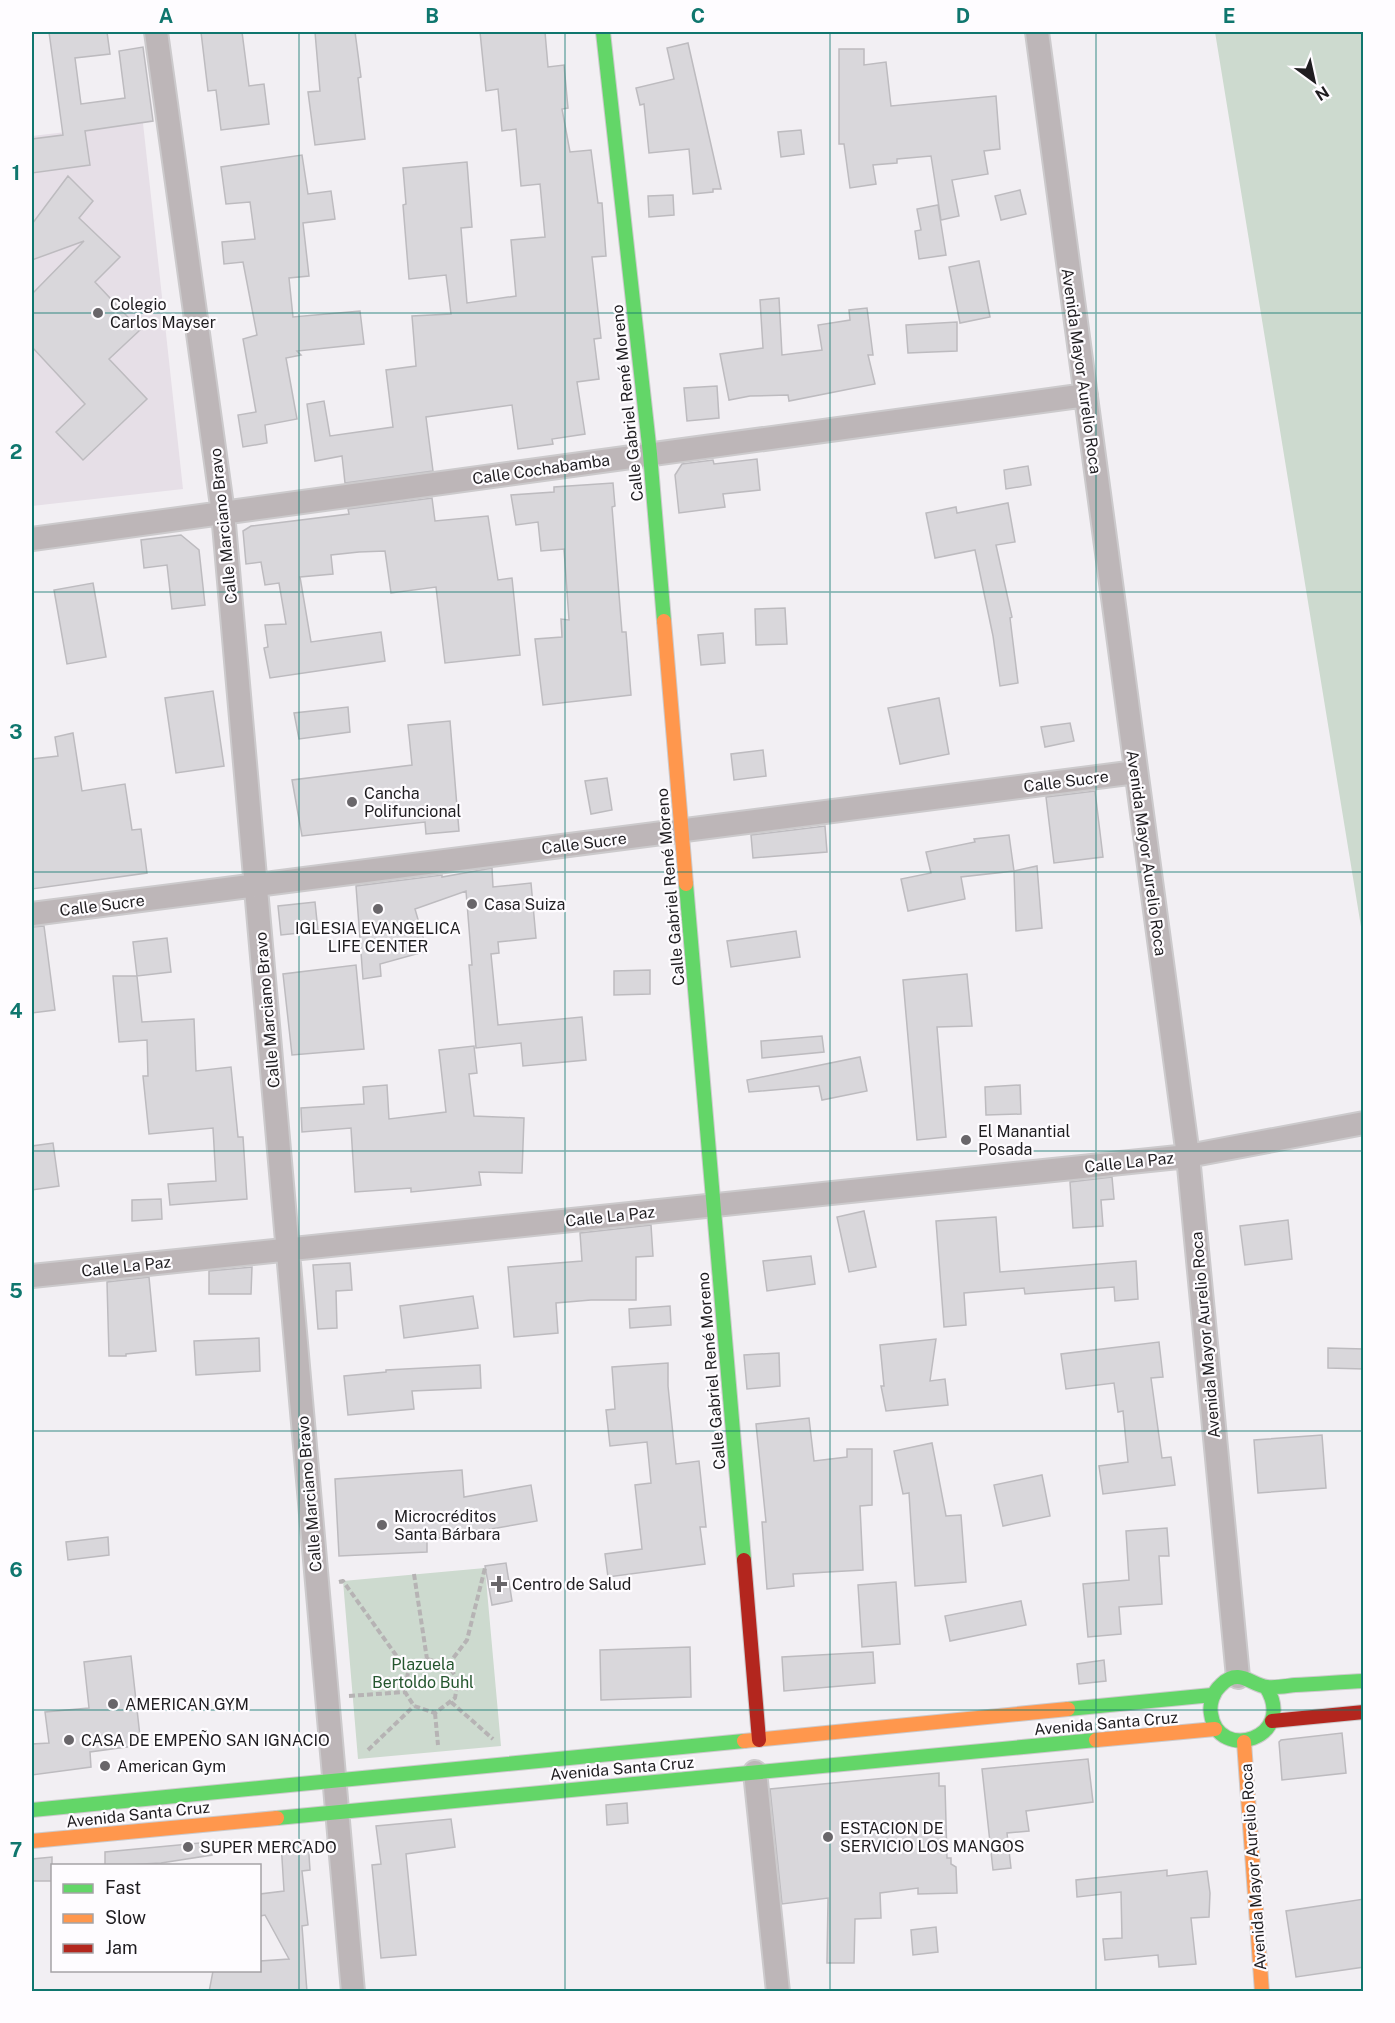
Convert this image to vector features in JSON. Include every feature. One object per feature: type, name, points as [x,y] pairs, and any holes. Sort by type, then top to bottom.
[{"type":"main road","name":"Calle Gabriel René Moreno","points":[[603,32],[650,454],[759,1740]]},
{"type":"main road","points":[[1238,1677],[1255,1679],[1266,1687],[1274,1703],[1272,1721],[1262,1735],[1244,1742],[1227,1738],[1215,1729],[1209,1710],[1212,1695],[1223,1682],[1238,1677]]},
{"type":"main road","points":[[1266,1687],[1364,1681]]},
{"type":"main road","name":"Avenida Santa Cruz","points":[[32,1810],[1212,1695]]},
{"type":"main road","points":[[1272,1721],[1364,1712]]},
{"type":"main road","name":"Avenida Santa Cruz","points":[[32,1841],[1215,1729]]},
{"type":"main road","name":"Avenida Mayor Aurelio Roca","points":[[1244,1742],[1262,1992]]},
{"type":"street","name":"Calle Marciano Bravo","points":[[156,32],[223,513],[353,1992]]},
{"type":"street","name":"Avenida Mayor Aurelio Roca","points":[[1037,32],[1188,1156],[1238,1677]]},
{"type":"street","name":"Calle Cochabamba","points":[[32,539],[1086,394]]},
{"type":"street","name":"Calle Sucre","points":[[32,914],[1136,772]]},
{"type":"street","name":"Calle La Paz","points":[[32,1276],[1188,1156],[1364,1123]]},
{"type":"street","points":[[755,1772],[778,1992]]},
{"type":"path","points":[[448,1665],[467,1640],[485,1568]]},
{"type":"path","points":[[414,1574],[427,1659]]},
{"type":"path","points":[[317,1584],[343,1581],[408,1672],[405,1692],[414,1706],[435,1713],[455,1698],[458,1680],[448,1665],[427,1659]]},
{"type":"path","points":[[408,1672],[427,1659]]},
{"type":"path","points":[[327,1699],[405,1692]]},
{"type":"path","points":[[451,1702],[521,1763]]},
{"type":"path","points":[[366,1752],[414,1706]]},
{"type":"shaded area","name":"Colegio Carlos Mayser","points":[[143,123],[183,489],[32,506],[32,136]]},
{"type":"green space","points":[[1215,32],[1363,32],[1363,939]]},
{"type":"green space","name":"Plazuela Bertoldo Buhl","points":[[485,1568],[501,1746],[358,1759],[343,1581]]},
{"type":"building","points":[[49,32],[107,32],[110,54],[75,58],[81,104],[125,98],[119,51],[143,47],[153,121],[85,131],[90,165],[32,173],[32,139],[63,135]]},
{"type":"building","points":[[201,32],[242,32],[249,86],[264,84],[269,124],[221,130],[216,90],[208,91]]},
{"type":"building","points":[[315,32],[355,32],[365,139],[315,145],[308,92],[320,91]]},
{"type":"building","points":[[480,32],[545,32],[548,67],[564,65],[568,108],[562,109],[570,152],[591,150],[598,203],[602,203],[606,256],[592,257],[601,338],[594,339],[599,379],[577,382],[585,434],[552,439],[553,444],[518,449],[512,405],[426,417],[433,471],[345,483],[342,456],[315,461],[307,404],[324,401],[330,436],[393,427],[386,370],[416,366],[412,316],[451,314],[446,275],[409,279],[403,205],[406,204],[403,168],[467,162],[472,227],[461,228],[467,303],[516,296],[511,240],[545,237],[540,184],[521,186],[516,129],[502,131],[498,89],[486,91]]},
{"type":"building","points":[[688,43],[721,189],[693,194],[689,149],[649,153],[644,104],[640,105],[636,88],[674,79],[667,48]]},
{"type":"building","points":[[839,49],[864,49],[864,65],[886,62],[891,106],[996,96],[1000,149],[984,151],[988,174],[952,180],[959,216],[941,220],[931,156],[897,159],[897,163],[873,165],[876,184],[850,188],[844,144],[839,144]]},
{"type":"building","points":[[801,130],[804,154],[781,157],[778,132]]},
{"type":"building","points":[[302,155],[308,194],[331,191],[335,219],[303,223],[309,276],[289,278],[293,317],[360,311],[364,344],[297,351],[301,355],[286,358],[297,419],[265,425],[267,443],[243,447],[238,415],[256,412],[243,339],[257,335],[243,262],[224,264],[222,242],[255,239],[250,202],[226,204],[221,167]]},
{"type":"building","points":[[68,176],[93,201],[79,218],[120,257],[95,282],[140,330],[109,359],[147,399],[83,460],[56,432],[85,404],[32,347],[32,294],[84,241],[32,260],[32,224]]},
{"type":"building","points":[[1020,190],[1026,214],[1001,220],[995,196]]},
{"type":"building","points":[[673,195],[674,215],[649,217],[648,196]]},
{"type":"building","points":[[938,205],[946,255],[919,259],[915,231],[921,230],[917,209]]},
{"type":"building","points":[[979,261],[990,317],[960,323],[949,267]]},
{"type":"building","points":[[779,298],[782,355],[822,350],[818,325],[850,320],[849,310],[867,308],[873,355],[868,355],[875,384],[789,401],[788,395],[750,396],[729,400],[720,354],[763,348],[760,300]]},
{"type":"building","points":[[957,322],[957,351],[908,353],[906,325]]},
{"type":"building","points":[[717,386],[719,418],[687,421],[684,388]]},
{"type":"building","points":[[757,459],[760,490],[723,494],[725,507],[679,513],[675,475],[682,464],[713,460],[714,464]]},
{"type":"building","points":[[1028,466],[1031,485],[1006,489],[1004,470]]},
{"type":"building","points":[[613,483],[615,506],[612,507],[622,632],[626,632],[631,695],[543,705],[535,639],[562,637],[561,619],[569,620],[564,549],[541,551],[538,522],[516,525],[511,495],[554,492],[554,487]]},
{"type":"building","points":[[432,498],[435,521],[488,516],[498,580],[512,578],[520,655],[445,663],[436,587],[391,593],[385,551],[359,552],[331,555],[333,574],[300,577],[311,642],[381,632],[385,661],[270,678],[264,648],[268,647],[265,625],[286,624],[279,583],[265,585],[261,562],[246,564],[243,531],[251,526],[349,514],[348,509]]},
{"type":"building","points":[[1008,503],[1015,542],[996,545],[1012,617],[1010,618],[1018,683],[1000,686],[993,636],[975,550],[935,558],[926,513],[956,507],[957,513]]},
{"type":"building","points":[[181,535],[199,550],[205,605],[172,609],[167,565],[144,568],[141,540]]},
{"type":"building","points":[[93,583],[106,657],[67,664],[54,590]]},
{"type":"building","points":[[785,608],[787,644],[756,645],[755,609]]},
{"type":"building","points":[[723,633],[725,663],[701,665],[698,635]]},
{"type":"building","points":[[213,691],[224,766],[176,773],[165,698]]},
{"type":"building","points":[[939,698],[949,754],[900,764],[888,708]]},
{"type":"building","points":[[348,707],[350,732],[299,739],[294,713]]},
{"type":"building","points":[[450,721],[459,831],[426,834],[425,822],[302,836],[292,780],[412,765],[408,725]]},
{"type":"building","points":[[1070,723],[1074,741],[1045,747],[1041,727]]},
{"type":"building","points":[[73,733],[82,791],[125,784],[132,830],[141,829],[147,873],[32,889],[32,759],[58,756],[55,737]]},
{"type":"building","points":[[763,750],[766,776],[734,780],[731,754]]},
{"type":"building","points":[[607,778],[612,810],[591,814],[585,781]]},
{"type":"building","points":[[1095,791],[1103,857],[1054,863],[1046,797]]},
{"type":"building","points":[[825,826],[827,852],[753,858],[751,835]]},
{"type":"building","points":[[1009,835],[1014,871],[961,877],[965,899],[908,911],[901,879],[931,873],[926,852],[975,842],[974,839]]},
{"type":"building","points":[[1037,866],[1042,928],[1016,931],[1014,871]]},
{"type":"building","points":[[492,868],[493,887],[531,883],[536,938],[498,942],[499,953],[491,954],[498,1025],[582,1017],[586,1060],[523,1066],[521,1043],[476,1048],[466,891],[415,909],[427,951],[380,964],[381,976],[363,979],[356,886],[442,875],[442,877]]},
{"type":"building","points":[[315,902],[318,931],[281,935],[278,906]]},
{"type":"building","points":[[44,926],[55,1010],[32,1013],[32,927]]},
{"type":"building","points":[[796,931],[800,957],[731,967],[727,941]]},
{"type":"building","points":[[167,938],[171,972],[137,976],[133,942]]},
{"type":"building","points":[[356,965],[364,1049],[292,1055],[283,974]]},
{"type":"building","points":[[650,970],[650,994],[614,995],[614,971]]},
{"type":"building","points":[[967,974],[972,1026],[937,1027],[946,1137],[917,1140],[903,980]]},
{"type":"building","points":[[113,976],[137,976],[142,1022],[194,1019],[196,1071],[231,1067],[238,1137],[243,1137],[247,1199],[170,1205],[168,1184],[216,1181],[213,1128],[149,1134],[143,1076],[148,1076],[147,1040],[119,1042]]},
{"type":"building","points":[[822,1036],[824,1052],[762,1058],[761,1041]]},
{"type":"building","points":[[474,1046],[477,1073],[469,1074],[474,1116],[524,1118],[522,1173],[479,1172],[481,1185],[411,1192],[411,1188],[355,1192],[351,1128],[302,1132],[301,1108],[364,1104],[363,1087],[387,1085],[389,1119],[446,1112],[439,1050]]},
{"type":"building","points":[[860,1057],[867,1091],[822,1100],[819,1086],[749,1092],[747,1080]]},
{"type":"building","points":[[1020,1085],[1021,1114],[986,1115],[985,1087]]},
{"type":"building","points":[[53,1143],[59,1186],[32,1190],[32,1146]]},
{"type":"building","points":[[1112,1177],[1114,1199],[1101,1200],[1103,1226],[1073,1228],[1070,1182]]},
{"type":"building","points":[[161,1199],[162,1219],[132,1221],[132,1200]]},
{"type":"building","points":[[864,1211],[876,1267],[849,1272],[837,1217]]},
{"type":"building","points":[[996,1217],[1000,1272],[1136,1261],[1138,1299],[1115,1301],[1114,1287],[1025,1294],[1024,1288],[964,1293],[966,1325],[944,1327],[936,1221]]},
{"type":"building","points":[[1288,1220],[1292,1259],[1245,1265],[1240,1226]]},
{"type":"building","points":[[651,1225],[653,1256],[636,1257],[636,1300],[556,1303],[558,1333],[514,1337],[508,1267],[582,1261],[580,1233]]},
{"type":"building","points":[[811,1256],[815,1284],[767,1291],[763,1261]]},
{"type":"building","points":[[350,1263],[352,1290],[336,1291],[337,1328],[318,1329],[313,1265]]},
{"type":"building","points":[[252,1267],[251,1294],[209,1294],[209,1271]]},
{"type":"building","points":[[149,1277],[156,1351],[109,1356],[107,1282]]},
{"type":"building","points":[[473,1296],[478,1328],[404,1338],[400,1306]]},
{"type":"building","points":[[670,1306],[671,1325],[630,1328],[629,1309]]},
{"type":"building","points":[[259,1338],[260,1371],[196,1375],[194,1341]]},
{"type":"building","points":[[936,1339],[930,1381],[945,1379],[948,1405],[886,1411],[881,1386],[884,1386],[880,1345]]},
{"type":"building","points":[[1159,1342],[1163,1377],[1151,1378],[1162,1458],[1171,1457],[1175,1485],[1103,1494],[1099,1466],[1128,1462],[1123,1411],[1118,1412],[1114,1383],[1066,1389],[1061,1354]]},
{"type":"building","points":[[1328,1348],[1364,1349],[1364,1369],[1328,1368]]},
{"type":"building","points":[[779,1353],[780,1386],[747,1389],[744,1355]]},
{"type":"building","points":[[668,1363],[668,1386],[676,1464],[699,1461],[706,1527],[700,1527],[705,1564],[608,1577],[605,1554],[642,1549],[635,1485],[651,1483],[647,1442],[610,1446],[606,1410],[615,1409],[612,1367]]},
{"type":"building","points":[[480,1365],[481,1388],[412,1391],[414,1409],[348,1415],[344,1376],[386,1372],[386,1370]]},
{"type":"building","points":[[809,1418],[814,1461],[847,1457],[847,1449],[872,1449],[872,1505],[860,1506],[863,1570],[793,1574],[794,1586],[767,1589],[762,1522],[766,1522],[756,1424]]},
{"type":"building","points":[[1322,1435],[1326,1488],[1258,1493],[1254,1440]]},
{"type":"building","points":[[932,1443],[946,1516],[961,1515],[966,1582],[915,1586],[909,1493],[903,1494],[894,1451]]},
{"type":"building","points":[[462,1470],[464,1497],[531,1485],[537,1521],[427,1540],[427,1552],[339,1556],[335,1479]]},
{"type":"building","points":[[1042,1475],[1050,1516],[1003,1526],[994,1485]]},
{"type":"building","points":[[1167,1528],[1169,1556],[1159,1556],[1162,1604],[1119,1607],[1121,1634],[1088,1637],[1083,1584],[1129,1580],[1126,1531]]},
{"type":"building","points":[[108,1537],[109,1555],[68,1560],[66,1542]]},
{"type":"building","name":"Centro de Salud","points":[[506,1563],[512,1601],[492,1605],[485,1566]]},
{"type":"building","points":[[896,1582],[900,1644],[862,1647],[858,1585]]},
{"type":"building","points":[[1021,1601],[1026,1625],[950,1641],[945,1616]]},
{"type":"building","points":[[690,1647],[691,1697],[601,1700],[600,1650]]},
{"type":"building","points":[[873,1652],[875,1683],[784,1691],[782,1657]]},
{"type":"building","points":[[131,1656],[141,1745],[90,1752],[91,1767],[32,1775],[32,1744],[49,1743],[45,1712],[89,1708],[84,1662]]},
{"type":"building","points":[[1104,1660],[1106,1681],[1079,1684],[1077,1664]]},
{"type":"building","points":[[1342,1733],[1346,1773],[1282,1780],[1279,1742],[1281,1740]]},
{"type":"building","points":[[1088,1759],[1093,1802],[1026,1811],[1029,1831],[1007,1833],[1011,1868],[993,1870],[982,1769]]},
{"type":"building","points":[[939,1773],[939,1786],[945,1786],[947,1858],[951,1858],[951,1864],[956,1867],[957,1893],[918,1894],[918,1888],[880,1893],[881,1918],[855,1919],[854,1963],[827,1963],[828,1898],[782,1904],[770,1789]]},
{"type":"building","points":[[627,1803],[628,1823],[607,1825],[606,1805]]},
{"type":"building","points":[[451,1819],[455,1847],[406,1854],[416,1955],[381,1958],[372,1865],[381,1864],[376,1826]]},
{"type":"building","points":[[308,1840],[310,1870],[302,1871],[308,1925],[302,1926],[307,1992],[209,1992],[213,1972],[261,1972],[261,1961],[289,1959],[265,1915],[261,1916],[261,1894],[284,1891],[281,1842]]},
{"type":"building","points":[[210,1842],[212,1855],[161,1863],[105,1864],[105,1852]]},
{"type":"building","points":[[52,1857],[51,1881],[32,1881],[32,1859]]},
{"type":"building","points":[[1167,1870],[1167,1876],[1207,1871],[1210,1893],[1209,1917],[1191,1918],[1196,1964],[1159,1967],[1158,1955],[1105,1960],[1103,1939],[1122,1938],[1121,1892],[1077,1897],[1076,1880]]},
{"type":"building","points":[[1364,1899],[1364,1967],[1296,1977],[1286,1911]]},
{"type":"building","points":[[936,1927],[938,1952],[913,1955],[911,1930]]},
{"type":"traffic: fast","points":[[603,32],[650,454],[664,621]]},
{"type":"traffic: fast","points":[[686,884],[744,1560]]},
{"type":"traffic: fast","points":[[1266,1687],[1273,1705],[1272,1720],[1265,1731],[1253,1738],[1240,1740],[1227,1738],[1217,1729],[1211,1714],[1212,1698],[1221,1685],[1234,1677],[1245,1678],[1261,1686],[1270,1687],[1364,1681]]},
{"type":"traffic: fast","points":[[1068,1709],[1212,1695]]},
{"type":"traffic: fast","points":[[277,1818],[1096,1740]]},
{"type":"traffic: fast","points":[[32,1810],[744,1741]]},
{"type":"traffic: slow","points":[[664,621],[686,884]]},
{"type":"traffic: slow","points":[[744,1741],[1068,1709]]},
{"type":"traffic: slow","points":[[1096,1740],[1215,1729]]},
{"type":"traffic: slow","points":[[1244,1742],[1262,1992]]},
{"type":"traffic: slow","points":[[32,1841],[277,1818]]},
{"type":"traffic: jam","points":[[744,1560],[759,1740]]},
{"type":"traffic: jam","points":[[1272,1721],[1364,1712]]},
{"type":"place","name":"Colegio Carlos Mayser","points":[[98,313]]},
{"type":"place","name":"Cancha Polifuncional","points":[[352,802]]},
{"type":"place","name":"Casa Suiza","points":[[472,904]]},
{"type":"place","name":"IGLESIA EVANGELICA LIFE CENTER","points":[[378,909]]},
{"type":"place","name":"El Manantial Posada","points":[[966,1140]]},
{"type":"place","name":"Microcréditos Santa Bárbara","points":[[382,1525]]},
{"type":"place","name":"Centro de Salud","points":[[499,1584]]},
{"type":"place","name":"AMERICAN GYM","points":[[113,1704]]},
{"type":"place","name":"CASA DE EMPEÑO SAN IGNACIO","points":[[69,1740]]},
{"type":"place","name":"American Gym","points":[[105,1766]]},
{"type":"place","name":"ESTACION DE SERVICIO LOS MANGOS","points":[[828,1837]]},
{"type":"place","name":"SUPER MERCADO","points":[[188,1847]]}]
